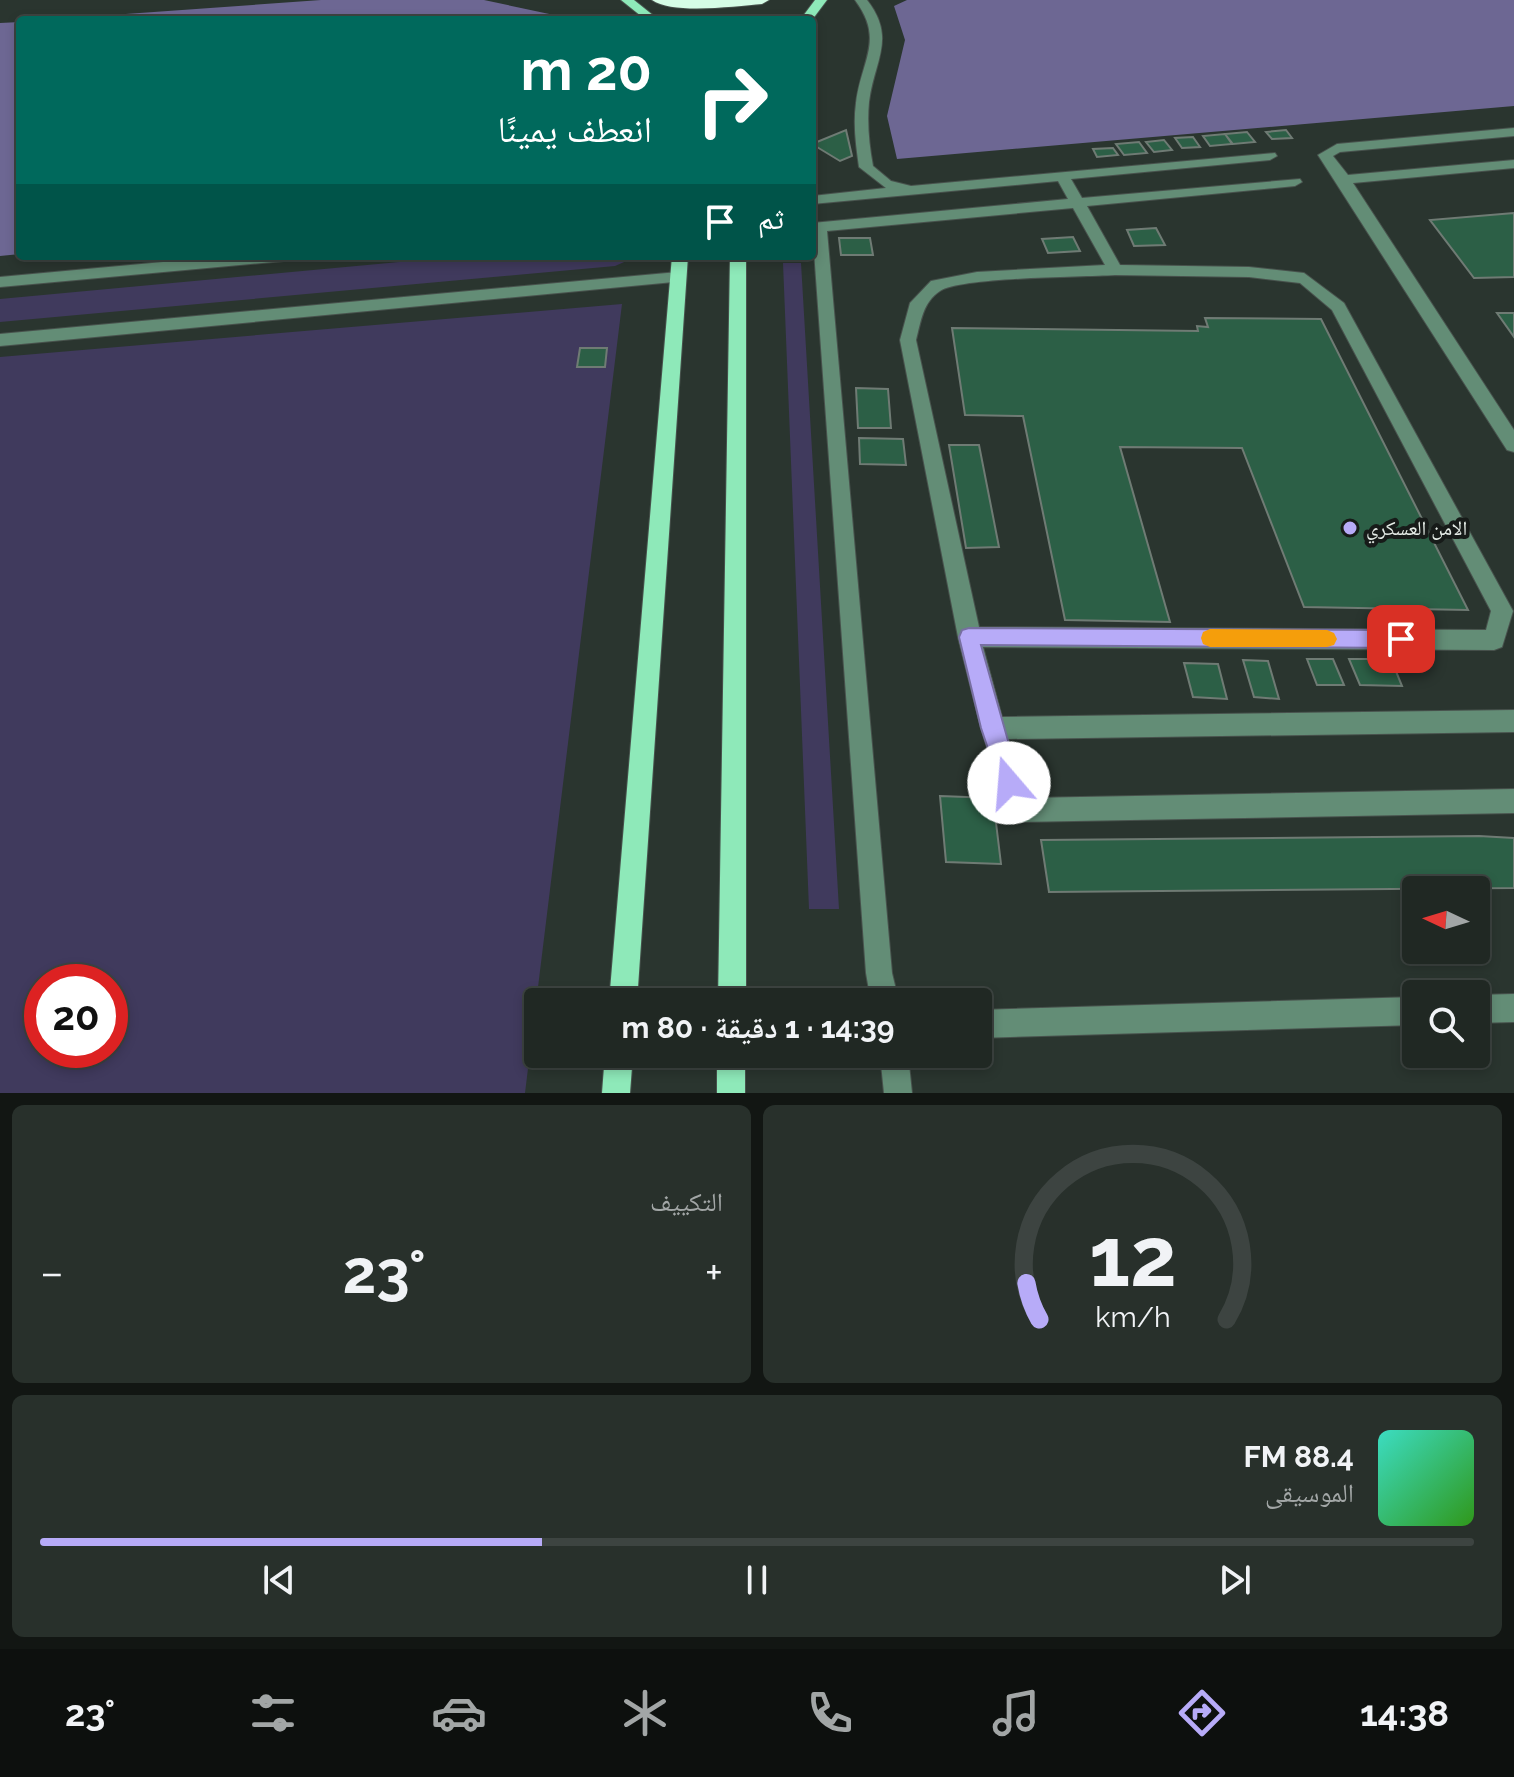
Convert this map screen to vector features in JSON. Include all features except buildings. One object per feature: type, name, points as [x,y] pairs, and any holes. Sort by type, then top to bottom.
[{"type":"highway","points":[[659,0],[699,4],[762,0]]},
{"type":"main road","points":[[627,0],[648,16]]},
{"type":"main road","points":[[732,988],[738,260]]},
{"type":"main road","points":[[624,988],[679,266]]},
{"type":"main road","points":[[616,1093],[618,1068]]},
{"type":"main road","points":[[731,1068],[731,1093]]},
{"type":"street","points":[[861,0],[873,13],[878,29],[874,66],[864,90],[860,130],[866,167],[886,184],[910,191]]},
{"type":"street","points":[[1514,132],[1337,148],[1325,155],[1514,445]]},
{"type":"street","points":[[816,200],[1270,156]]},
{"type":"street","points":[[1344,180],[1514,164]]},
{"type":"street","points":[[1063,177],[1081,204],[1115,270]]},
{"type":"street","points":[[882,988],[877,958],[816,228],[1295,182]]},
{"type":"street","points":[[0,282],[240,260]]},
{"type":"street","points":[[0,340],[679,266]]},
{"type":"street","points":[[969,637],[1494,640],[1502,611],[1338,307],[1304,278],[1249,272],[1115,270],[977,277],[937,285],[918,303],[908,340],[969,637],[992,728],[1018,810],[1514,801]]},
{"type":"street","points":[[992,728],[1514,721]]},
{"type":"street","points":[[1490,1009],[1514,1008]]},
{"type":"street","points":[[992,1024],[1402,1011]]},
{"type":"street","points":[[895,1068],[898,1093]]},
{"type":"shaded area","points":[[321,0],[484,0],[555,16],[97,16]]},
{"type":"shaded area","points":[[907,0],[1514,0],[1514,106],[897,159],[887,116],[905,40],[894,6]]},
{"type":"shaded area","points":[[16,22],[16,254],[0,256],[0,23]]},
{"type":"shaded area","points":[[421,260],[629,260],[615,266],[0,322],[0,299]]},
{"type":"shaded area","points":[[783,263],[801,263],[839,909],[809,909]]},
{"type":"shaded area","points":[[622,304],[538,988],[524,988],[524,1068],[528,1068],[525,1093],[0,1093],[0,357]]},
{"type":"slow traffic","points":[[1210,638],[1327,639]]},
{"type":"place","name":"الامن العسكري","points":[[1350,528]]},
{"type":"route","points":[[1009,783],[969,637],[1401,639]]}]
